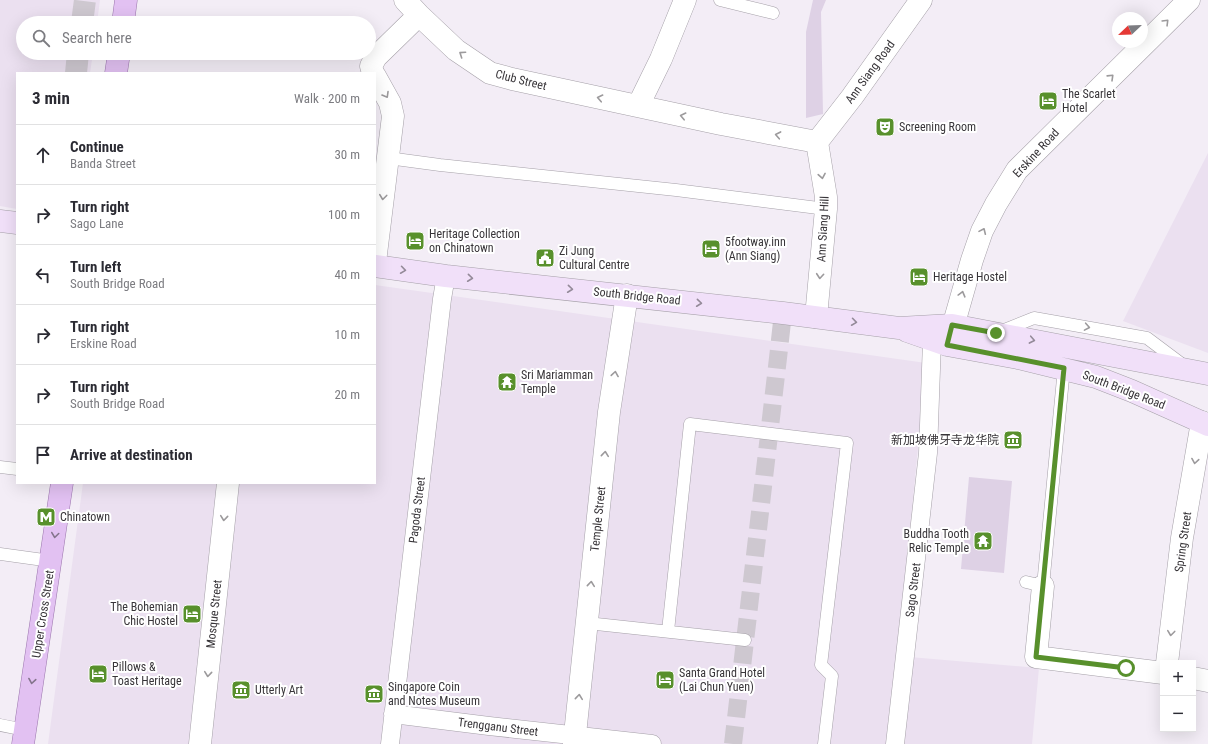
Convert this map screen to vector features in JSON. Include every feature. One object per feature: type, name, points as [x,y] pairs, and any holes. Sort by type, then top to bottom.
[{"type":"main road","points":[[124,16],[126,0]]},
{"type":"main road","points":[[116,72],[118,60]]},
{"type":"main road","points":[[0,221],[16,223]]},
{"type":"main road","name":"South Bridge Road","points":[[376,266],[446,276],[816,316],[899,328],[944,337],[1096,377],[1125,388],[1205,424]]},
{"type":"main road","name":"South Bridge Road","points":[[944,337],[996,333],[1199,372]]},
{"type":"main road","name":"Upper Cross Street","points":[[24,737],[62,484]]},
{"type":"street","points":[[638,106],[661,59],[685,0]]},
{"type":"street","name":"Ann Siang Road","points":[[817,142],[852,97],[921,0]]},
{"type":"street","name":"Erskine Road","points":[[944,337],[957,313],[982,231],[996,204],[1017,170],[1189,0]]},
{"type":"street","points":[[376,57],[412,8]]},
{"type":"street","name":"Club Street","points":[[412,8],[456,50],[490,73],[721,124],[817,142]]},
{"type":"street","points":[[373,72],[375,60]]},
{"type":"street","points":[[376,77],[390,103],[393,116],[376,254]]},
{"type":"street","name":"Ann Siang Hill","points":[[816,316],[826,209],[826,197],[817,142]]},
{"type":"street","name":"Pagoda Street","points":[[390,744],[392,714],[446,276]]},
{"type":"street","name":"Temple Street","points":[[574,740],[609,412],[627,295]]},
{"type":"street","name":"Sago Street","points":[[895,744],[928,453],[944,337]]},
{"type":"street","name":"Spring Street","points":[[1167,660],[1182,538],[1205,424]]},
{"type":"street","name":"Mosque Street","points":[[200,744],[228,484]]},
{"type":"street","points":[[1035,584],[1036,657],[1160,673]]},
{"type":"street","points":[[1196,679],[1208,681]]},
{"type":"street","name":"Trengganu Street","points":[[392,714],[489,726],[574,740],[652,744]]},
{"type":"lane","points":[[720,0],[773,13]]},
{"type":"lane","points":[[388,158],[440,165],[676,190],[826,209]]},
{"type":"lane","points":[[1035,584],[1064,368]]},
{"type":"lane","points":[[668,631],[690,424],[847,443],[821,665],[832,676],[824,744]]},
{"type":"lane","points":[[0,467],[16,469]]},
{"type":"lane","points":[[0,554],[51,562]]},
{"type":"lane","points":[[587,623],[745,640]]},
{"type":"lane","points":[[0,725],[24,737]]},
{"type":"shaded area","points":[[0,0],[100,0],[98,16],[16,16],[16,60],[92,60],[90,72],[16,72],[16,209],[0,206]]},
{"type":"shaded area","points":[[813,0],[826,0],[821,12],[823,114],[806,118],[806,32]]},
{"type":"shaded area","points":[[1208,153],[1208,353],[1123,321]]},
{"type":"shaded area","points":[[376,285],[926,363],[898,656],[1039,668],[1032,744],[48,744],[83,484],[376,484]]},
{"type":"shaded area","points":[[969,477],[1012,481],[1004,573],[961,569]]},
{"type":"tunnel","points":[[83,16],[85,0]]},
{"type":"tunnel","points":[[76,72],[77,60]]},
{"type":"tunnel","points":[[733,744],[783,313]]},
{"type":"place","name":"The Scarlet Hotel","points":[[1048,101]]},
{"type":"place","name":"Screening Room","points":[[885,127]]},
{"type":"place","name":"Heritage Collection on Chinatown","points":[[415,241]]},
{"type":"place","name":"5footway.inn (Ann Siang)","points":[[711,249]]},
{"type":"place","name":"Zi Jung Cultural Centre","points":[[545,258]]},
{"type":"place","name":"Heritage Hostel","points":[[919,277]]},
{"type":"place","name":"Sri Mariamman Temple","points":[[507,382]]},
{"type":"place","name":"新加坡佛牙寺龙华院","points":[[1013,440]]},
{"type":"place","name":"Chinatown","points":[[46,517]]},
{"type":"place","name":"Buddha Tooth Relic Temple","points":[[983,541]]},
{"type":"place","name":"The Bohemian Chic Hostel","points":[[192,614]]},
{"type":"place","name":"Pillows & Toast Heritage","points":[[98,674]]},
{"type":"place","name":"Santa Grand Hotel (Lai Chun Yuen)","points":[[665,680]]},
{"type":"place","name":"Utterly Art","points":[[241,690]]},
{"type":"place","name":"Singapore Coin and Notes Museum","points":[[374,694]]},
{"type":"route","points":[[996,333],[952,325],[947,345],[1064,368],[1036,657],[1126,668]]}]
